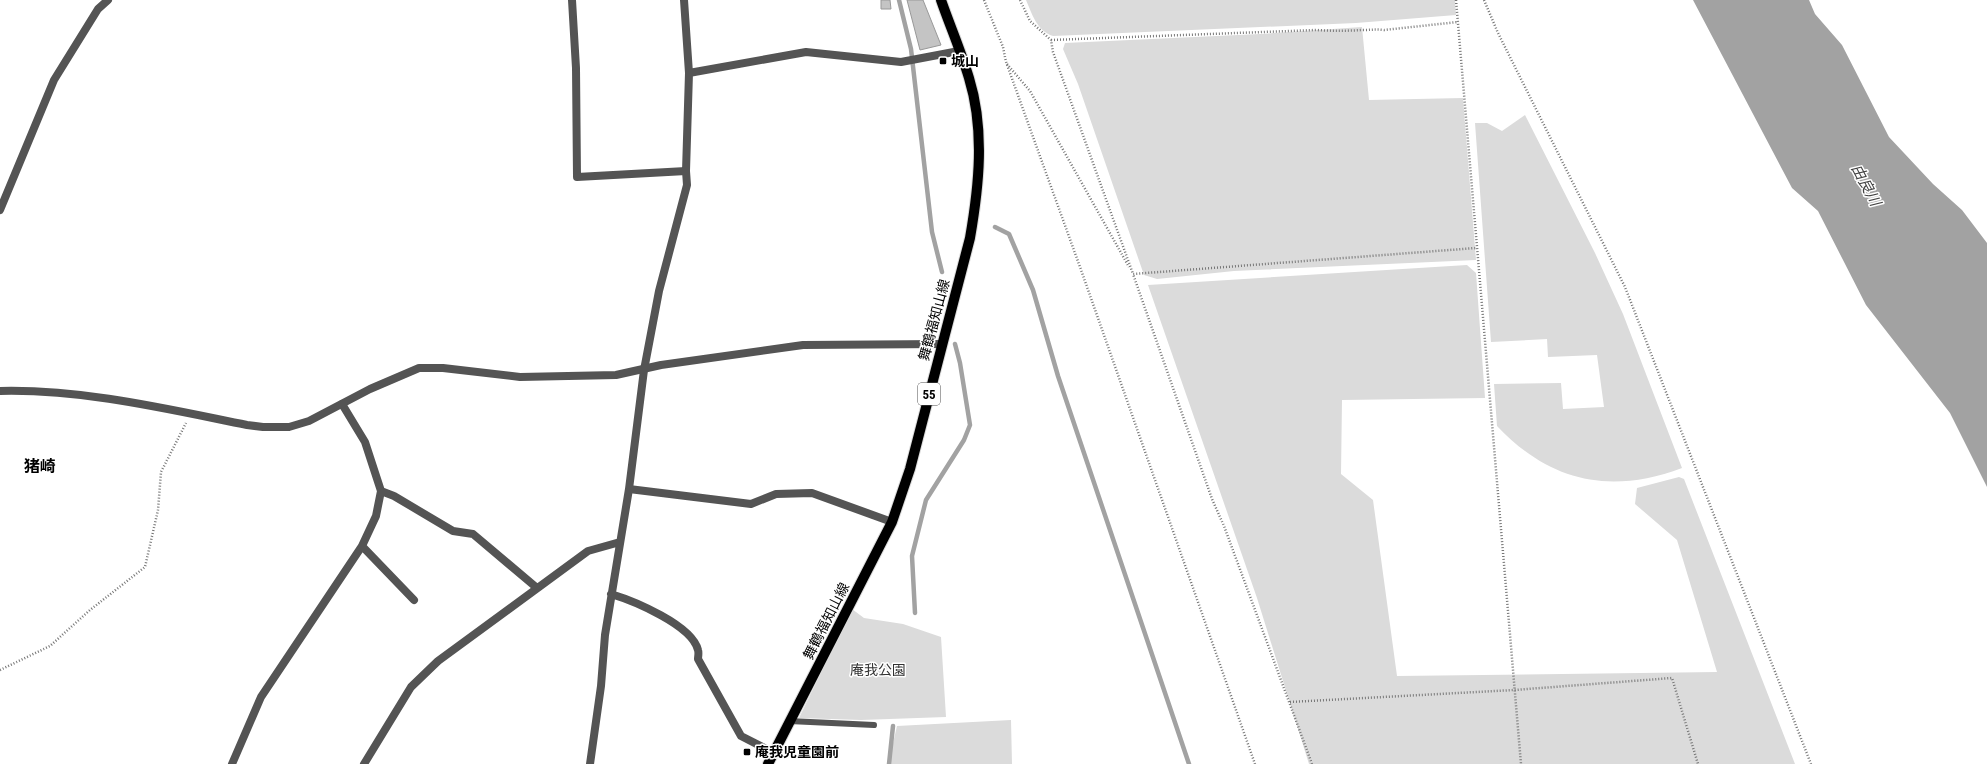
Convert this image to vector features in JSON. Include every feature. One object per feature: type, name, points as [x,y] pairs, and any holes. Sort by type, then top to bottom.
[{"type":"main road","name":"舞鶴福知山線","points":[[768,764],[892,522],[910,469],[970,238],[978,185],[979,156],[977,115],[969,79],[941,0]]},
{"type":"street","points":[[0,210],[54,80],[98,9],[108,0]]},
{"type":"street","points":[[572,0],[576,68],[577,177],[686,171]]},
{"type":"street","points":[[590,764],[601,686],[605,635],[629,489],[644,370],[659,291],[687,185],[686,171],[689,73],[684,0]]},
{"type":"street","points":[[689,73],[806,52],[901,62],[959,50]]},
{"type":"street","points":[[0,392],[18,391],[92,397],[263,428],[289,427],[309,421],[370,389],[419,368],[443,368],[520,377],[616,375],[661,365],[803,345],[942,344]]},
{"type":"street","points":[[232,764],[261,697],[362,546],[376,516],[381,491],[365,442],[342,404]]},
{"type":"street","points":[[629,489],[751,504],[776,494],[812,493],[892,522]]},
{"type":"street","points":[[381,491],[394,496],[453,531],[473,534],[537,588]]},
{"type":"street","points":[[364,764],[411,687],[438,661],[588,551],[620,542]]},
{"type":"street","points":[[362,546],[414,600]]},
{"type":"street","points":[[611,594],[629,600],[663,616],[690,636],[698,650],[698,659],[741,736],[774,752]]},
{"type":"lane","points":[[789,721],[874,725]]},
{"type":"path","points":[[984,0],[1003,47],[1006,62],[1083,274],[1255,764]]},
{"type":"path","points":[[1020,0],[1030,21],[1051,40],[1053,52],[1212,499],[1224,526],[1312,764]]},
{"type":"path","points":[[1456,0],[1521,764]]},
{"type":"path","points":[[1484,0],[1498,33],[1625,286],[1811,764]]},
{"type":"path","points":[[1051,40],[1316,30],[1344,31],[1375,28],[1384,30],[1458,22]]},
{"type":"path","points":[[1006,62],[1030,91],[1133,274]]},
{"type":"path","points":[[1133,274],[1476,248]]},
{"type":"path","points":[[0,670],[50,646],[90,610],[145,567],[158,510],[161,472],[191,414]]},
{"type":"path","points":[[1290,702],[1514,690],[1672,678],[1698,764]]},
{"type":"green space","points":[[1026,0],[1455,0],[1456,15],[1356,23],[1053,36],[1047,34],[1039,26]]},
{"type":"green space","points":[[1362,27],[1369,100],[1463,98],[1476,260],[1234,271],[1157,279],[1144,275],[1078,84],[1063,49],[1065,43],[1260,34]]},
{"type":"green space","points":[[1525,115],[1595,253],[1623,314],[1682,468],[1656,476],[1630,481],[1606,481],[1582,478],[1560,471],[1538,460],[1517,445],[1497,426],[1494,384],[1561,383],[1563,409],[1604,407],[1597,355],[1548,357],[1547,339],[1491,342],[1475,123],[1487,123],[1502,131]]},
{"type":"green space","points":[[1467,265],[1476,273],[1485,398],[1342,400],[1341,474],[1373,500],[1397,676],[1717,672],[1677,540],[1635,504],[1637,488],[1679,477],[1684,479],[1795,764],[1309,764],[1257,598],[1148,285]]},
{"type":"green space","name":"庵我公園","points":[[852,609],[864,618],[903,624],[941,637],[946,717],[861,720],[799,718]]},
{"type":"green space","points":[[1011,720],[1012,764],[890,764],[890,756],[897,726]]},
{"type":"water","name":"由良川","points":[[1693,0],[1809,0],[1815,14],[1842,45],[1889,137],[1933,184],[1962,210],[1987,243],[1987,487],[1950,413],[1866,305],[1818,211],[1792,188]]},
{"type":"building","points":[[881,0],[890,0],[891,9],[881,9]]},
{"type":"building","points":[[907,0],[923,0],[941,45],[920,50]]},
{"type":"waterway","points":[[899,0],[911,49],[932,232],[942,272]]},
{"type":"waterway","points":[[995,227],[1009,234],[1033,290],[1058,376],[1189,764]]},
{"type":"waterway","points":[[915,613],[912,556],[926,500],[964,440],[970,425],[960,363],[955,344]]},
{"type":"waterway","points":[[889,764],[893,726]]},
{"type":"place","name":"城山","points":[[943,61]]},
{"type":"place","name":"庵我児童園前","points":[[747,752]]},
{"type":"district","name":"猪崎","points":[[40,466]]}]
